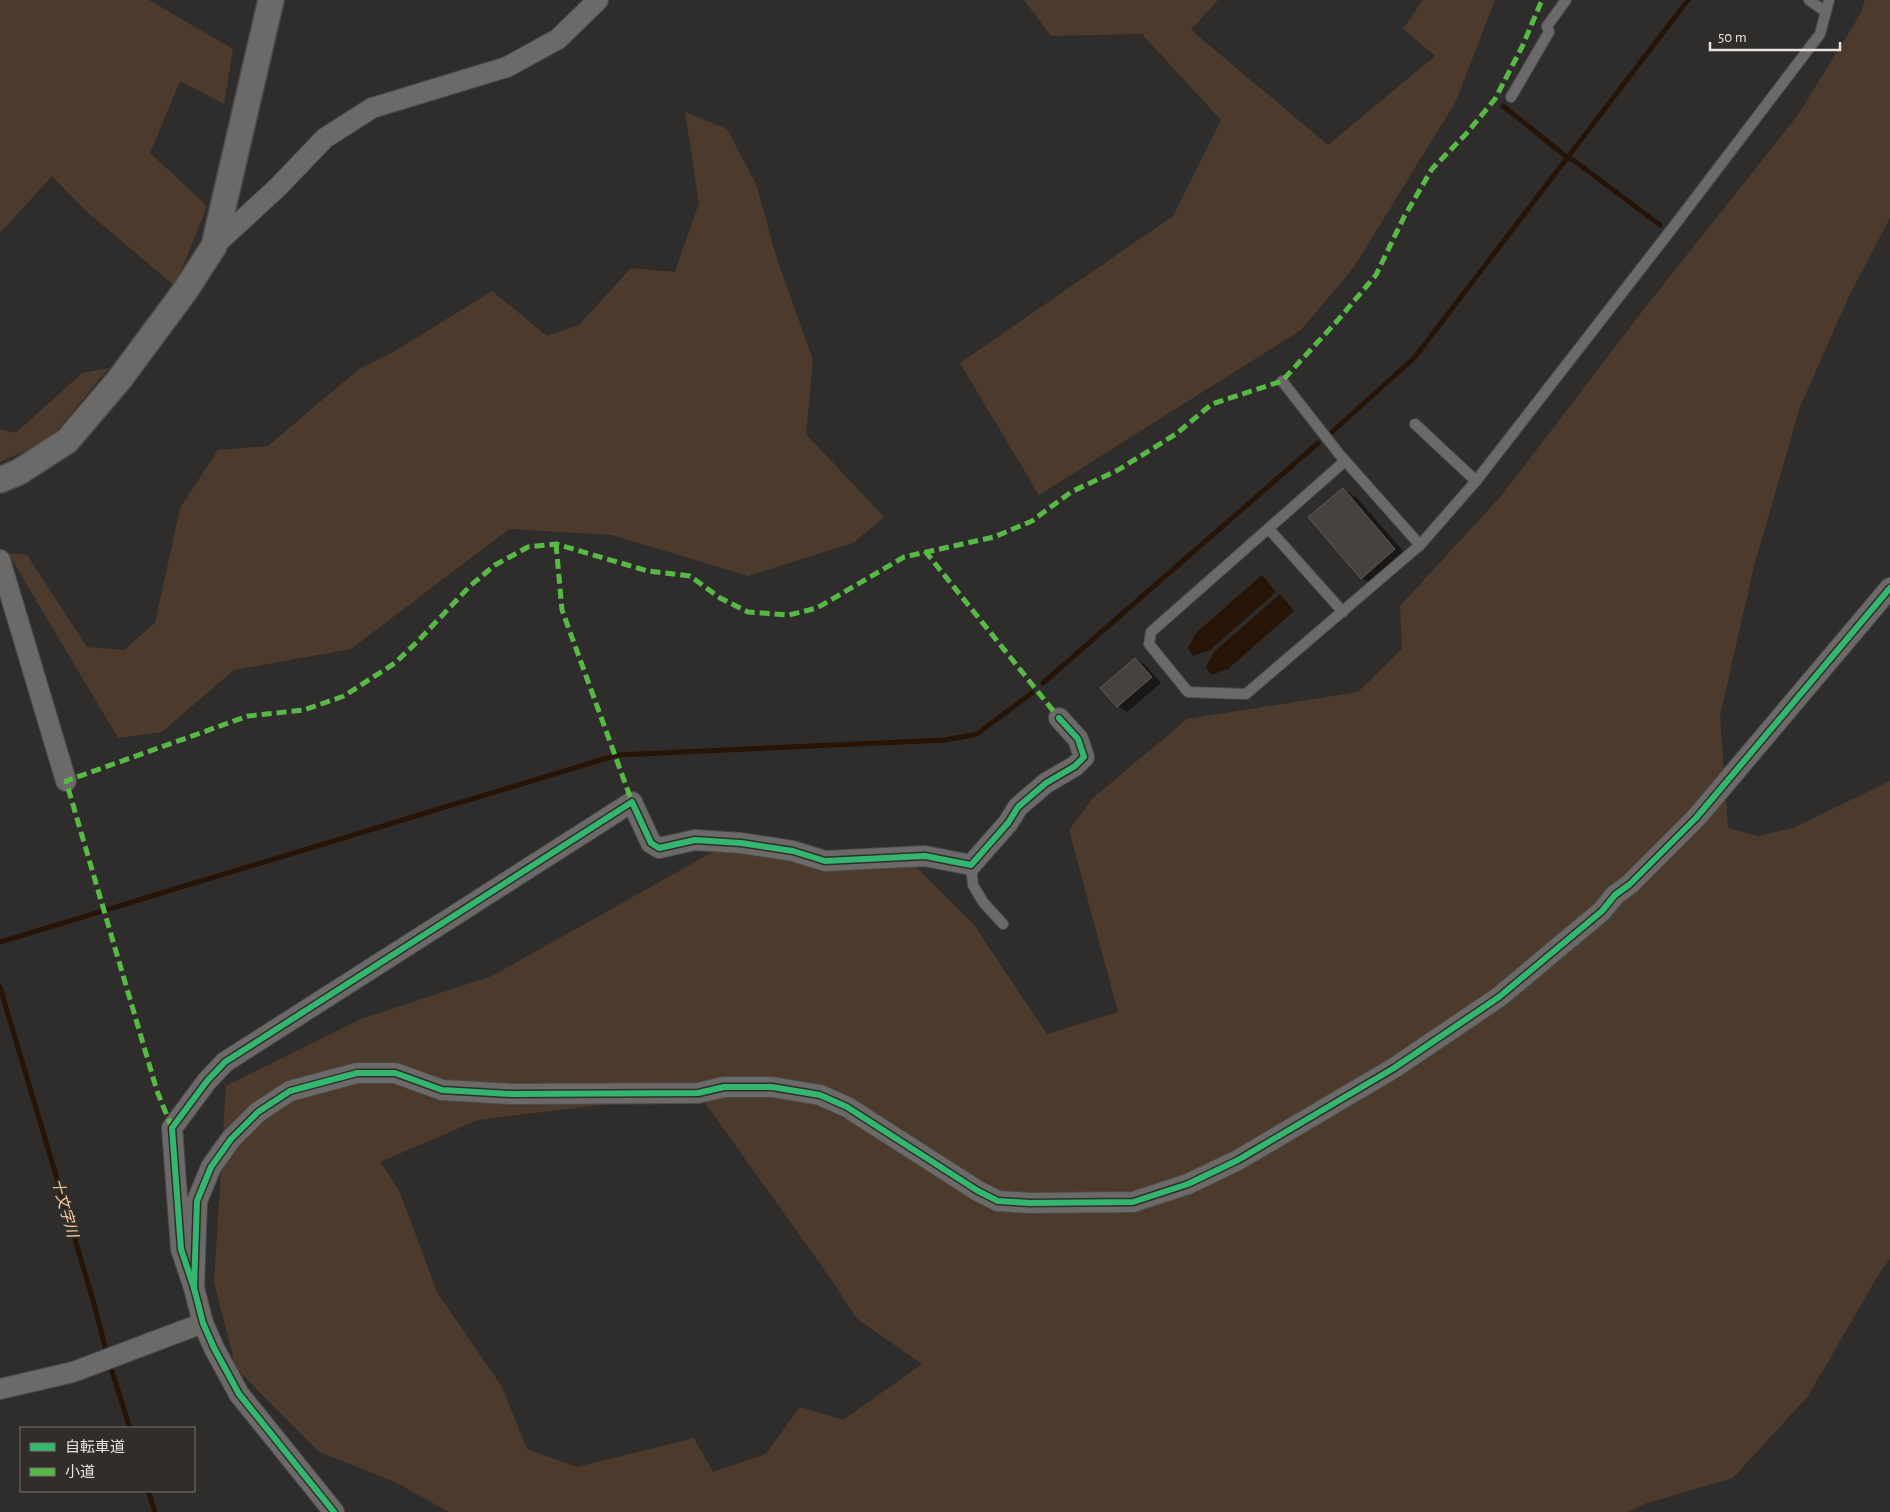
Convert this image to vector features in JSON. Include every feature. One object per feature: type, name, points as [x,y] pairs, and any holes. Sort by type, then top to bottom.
[{"type":"street","points":[[214,246],[271,0]]},
{"type":"street","points":[[0,480],[19,472],[67,441],[119,380],[186,291],[214,246],[278,187],[325,138],[372,108],[507,67],[558,39],[598,0]]},
{"type":"street","points":[[0,560],[66,781]]},
{"type":"street","points":[[194,1288],[197,1201],[211,1167],[231,1139],[258,1112],[290,1091],[357,1073],[395,1073],[442,1090],[503,1093],[698,1093],[724,1087],[734,1087],[772,1088],[820,1095],[847,1107],[978,1191],[998,1201],[1030,1203],[1133,1202],[1188,1184],[1238,1160],[1394,1068],[1499,997],[1602,911],[1615,895],[1630,884],[1696,818],[1890,588]]},
{"type":"street","points":[[334,1512],[239,1394],[203,1323],[181,1249],[172,1128],[207,1081],[225,1062],[632,802],[651,842],[659,848],[695,840],[741,843],[793,851],[825,861],[924,856],[971,865],[1008,823],[1018,807],[1046,782],[1075,766],[1084,757],[1078,739],[1059,718]]},
{"type":"street","points":[[0,1390],[73,1372],[203,1323]]},
{"type":"lane","points":[[1511,97],[1549,32],[1547,26],[1566,0]]},
{"type":"lane","points":[[1809,0],[1826,12]]},
{"type":"lane","points":[[1345,461],[1151,632],[1149,644],[1188,692],[1246,694],[1420,545],[1476,481],[1814,42],[1820,34],[1829,0]]},
{"type":"lane","points":[[1282,381],[1345,461],[1420,545]]},
{"type":"lane","points":[[1415,424],[1476,481]]},
{"type":"lane","points":[[1269,529],[1343,612]]},
{"type":"lane","points":[[971,865],[974,885],[983,902],[1003,924]]},
{"type":"shaded area","points":[[0,0],[149,0],[233,49],[224,104],[180,81],[150,153],[207,206],[175,286],[87,212],[52,176],[0,233]]},
{"type":"shaded area","points":[[1024,0],[1218,0],[1191,30],[1328,145],[1435,56],[1403,29],[1423,0],[1495,0],[1456,101],[1354,267],[1301,330],[1039,495],[960,363],[1173,216],[1221,120],[1142,34],[1051,36]]},
{"type":"shaded area","points":[[1865,0],[1890,0],[1890,218],[1849,296],[1800,407],[1754,566],[1720,716],[1728,828],[1758,836],[1793,828],[1890,781],[1890,1259],[1882,1269],[1808,1396],[1733,1478],[1644,1504],[1628,1512],[449,1512],[395,1482],[319,1452],[236,1368],[214,1282],[226,1086],[361,1019],[492,976],[720,848],[911,862],[974,925],[1047,1034],[1118,1012],[1069,830],[1093,798],[1187,719],[1358,692],[1402,649],[1400,606],[1502,495],[1644,309],[1798,115],[1861,13]],"holes":[[[698,1093],[833,1282],[856,1318],[922,1364],[843,1420],[800,1407],[766,1454],[713,1472],[694,1438],[577,1467],[527,1449],[502,1387],[437,1292],[399,1190],[380,1162],[478,1120]]]},
{"type":"shaded area","points":[[685,112],[727,129],[756,184],[776,256],[813,360],[806,434],[884,517],[853,543],[748,576],[612,535],[509,529],[351,649],[234,670],[162,732],[118,738],[8,553],[27,555],[87,647],[124,650],[155,623],[180,508],[218,450],[268,446],[359,369],[395,351],[492,291],[547,336],[579,325],[631,268],[675,272],[699,203]]},
{"type":"shaded area","points":[[109,368],[48,441],[0,462],[0,429],[16,433],[82,373]]},
{"type":"shaded area","points":[[1262,575],[1276,592],[1210,650],[1193,656],[1188,648],[1196,633]]},
{"type":"shaded area","points":[[1280,594],[1294,611],[1228,669],[1211,675],[1206,667],[1214,652]]},
{"type":"building","points":[[1343,488],[1395,549],[1361,579],[1308,517]]},
{"type":"building","points":[[1135,658],[1152,677],[1117,707],[1100,688]]},
{"type":"waterway","points":[[1332,432],[1415,357],[1688,0]]},
{"type":"waterway","points":[[1503,106],[1568,158],[1660,225]]},
{"type":"waterway","points":[[1043,683],[1318,443]]},
{"type":"waterway","points":[[0,942],[617,755],[945,740],[977,734],[1032,693]]},
{"type":"waterway","name":"十文字川","points":[[0,987],[93,1300],[107,1354]]},
{"type":"waterway","name":"十文字川","points":[[109,1362],[130,1427]]},
{"type":"waterway","name":"十文字川","points":[[148,1492],[155,1512]]},
{"type":"marked path","points":[[172,1128],[157,1091],[66,781],[248,716],[304,710],[344,696],[395,663],[470,586],[495,565],[528,547],[556,544],[648,571],[690,576],[720,598],[748,612],[789,615],[817,608],[904,557],[994,537],[1032,521],[1071,492],[1118,470],[1176,434],[1212,404],[1282,381],[1376,275],[1404,217],[1432,169],[1466,134],[1495,99],[1522,47],[1542,0]]},
{"type":"marked path","points":[[556,544],[562,610],[632,802]]},
{"type":"marked path","points":[[925,551],[1059,718]]},
{"type":"cycle path","points":[[194,1288],[197,1201],[211,1167],[231,1139],[258,1112],[290,1091],[357,1073],[395,1073],[442,1090],[512,1094],[698,1093],[724,1087],[772,1087],[820,1095],[847,1107],[978,1191],[998,1201],[1030,1203],[1133,1202],[1188,1184],[1238,1160],[1394,1068],[1499,997],[1602,911],[1615,895],[1630,884],[1696,818],[1890,588]]},
{"type":"cycle path","points":[[334,1512],[239,1394],[203,1323],[181,1249],[172,1128],[207,1081],[225,1062],[632,802],[651,843],[659,848],[695,840],[741,843],[793,851],[825,861],[925,856],[971,865],[1008,823],[1018,807],[1046,783],[1075,766],[1084,757],[1078,739],[1059,718]]}]
